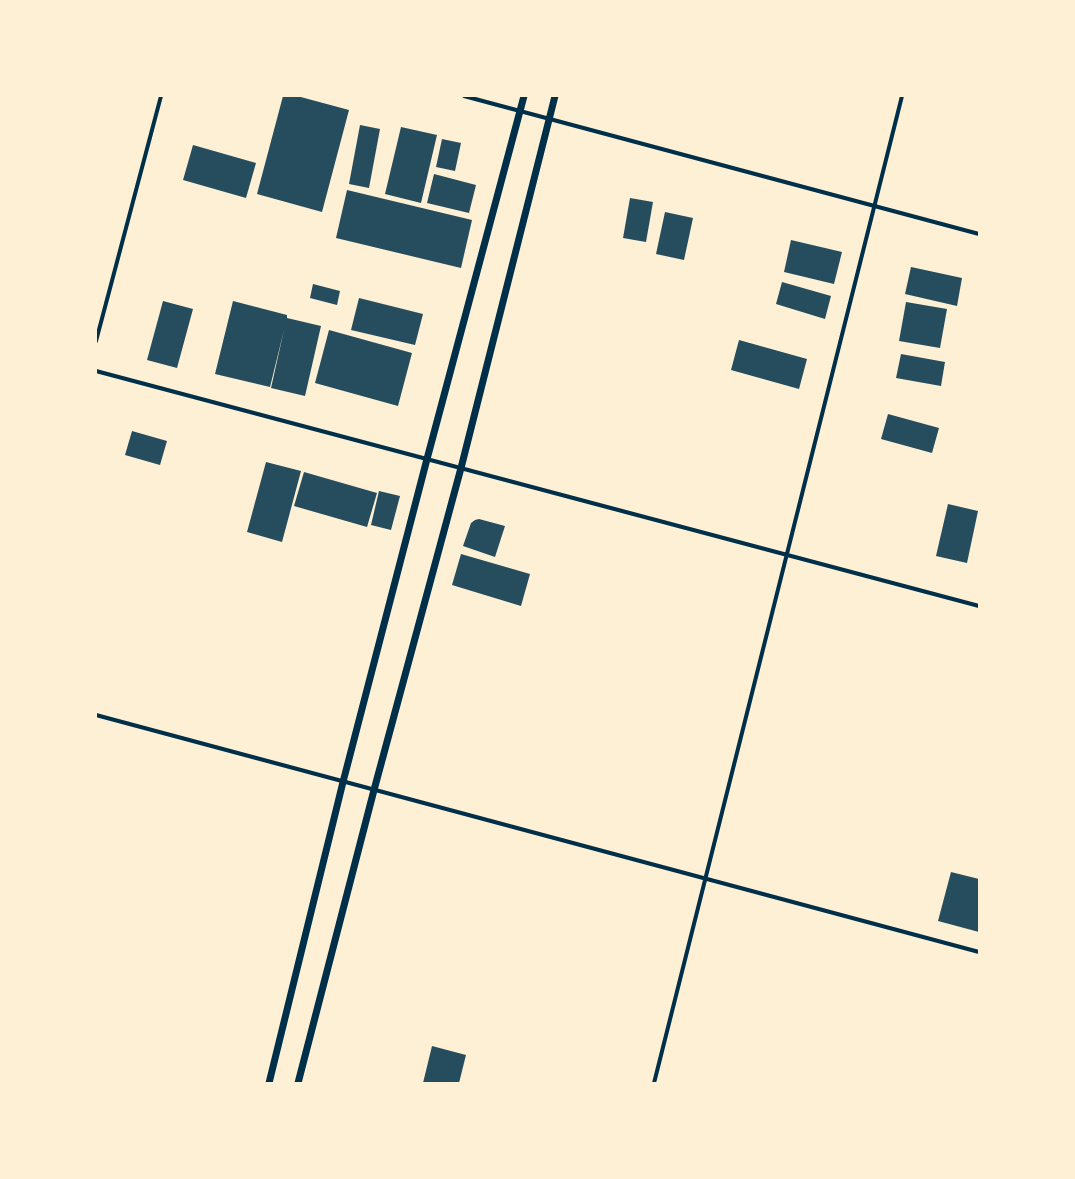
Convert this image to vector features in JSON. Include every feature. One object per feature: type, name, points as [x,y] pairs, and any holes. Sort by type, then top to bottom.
[{"type":"street","points":[[96,341],[161,96]]},
{"type":"street","points":[[464,96],[979,234]]},
{"type":"street","points":[[269,1083],[343,782],[426,459],[524,96]]},
{"type":"street","points":[[298,1083],[374,790],[461,468],[555,96]]},
{"type":"street","points":[[654,1083],[902,96]]},
{"type":"street","points":[[96,371],[979,606]]},
{"type":"street","points":[[96,715],[979,952]]},
{"type":"building","points":[[283,96],[297,96],[349,110],[322,212],[257,194]]},
{"type":"building","points":[[360,125],[380,129],[369,188],[349,184]]},
{"type":"building","points":[[401,127],[437,135],[421,203],[385,194]]},
{"type":"building","points":[[442,139],[461,143],[455,171],[436,167]]},
{"type":"building","points":[[193,145],[256,163],[246,198],[183,180]]},
{"type":"building","points":[[434,174],[476,185],[469,213],[427,203]]},
{"type":"building","points":[[347,190],[472,220],[461,268],[336,238]]},
{"type":"building","points":[[630,198],[653,202],[646,242],[623,238]]},
{"type":"building","points":[[665,212],[693,218],[684,260],[656,254]]},
{"type":"building","points":[[791,240],[842,252],[834,284],[784,272]]},
{"type":"building","points":[[911,267],[962,278],[957,306],[905,294]]},
{"type":"building","points":[[782,282],[831,296],[825,319],[776,304]]},
{"type":"building","points":[[313,284],[340,291],[337,305],[310,298]]},
{"type":"building","points":[[359,298],[423,314],[415,345],[351,330]]},
{"type":"building","points":[[163,301],[193,309],[177,368],[147,360]]},
{"type":"building","points":[[233,301],[287,315],[287,318],[321,326],[305,396],[271,388],[284,330],[270,387],[215,374]]},
{"type":"building","points":[[906,302],[947,309],[940,348],[899,341]]},
{"type":"building","points":[[329,330],[412,353],[398,406],[315,383]]},
{"type":"building","points":[[739,340],[807,359],[799,389],[731,370]]},
{"type":"building","points":[[901,354],[945,362],[941,386],[896,378]]},
{"type":"building","points":[[888,414],[939,428],[932,453],[881,439]]},
{"type":"building","points":[[132,431],[167,441],[160,465],[125,455]]},
{"type":"building","points":[[266,462],[301,471],[282,542],[247,532]]},
{"type":"building","points":[[304,472],[377,493],[367,527],[294,506]]},
{"type":"building","points":[[379,491],[400,496],[391,530],[371,525]]},
{"type":"building","points":[[948,504],[978,511],[967,563],[936,556]]},
{"type":"building","points":[[479,519],[505,526],[495,557],[463,546],[471,523]]},
{"type":"building","points":[[461,554],[530,574],[521,606],[452,585]]},
{"type":"building","points":[[951,872],[979,879],[979,932],[938,921]]},
{"type":"building","points":[[432,1046],[466,1055],[459,1083],[423,1083]]}]
